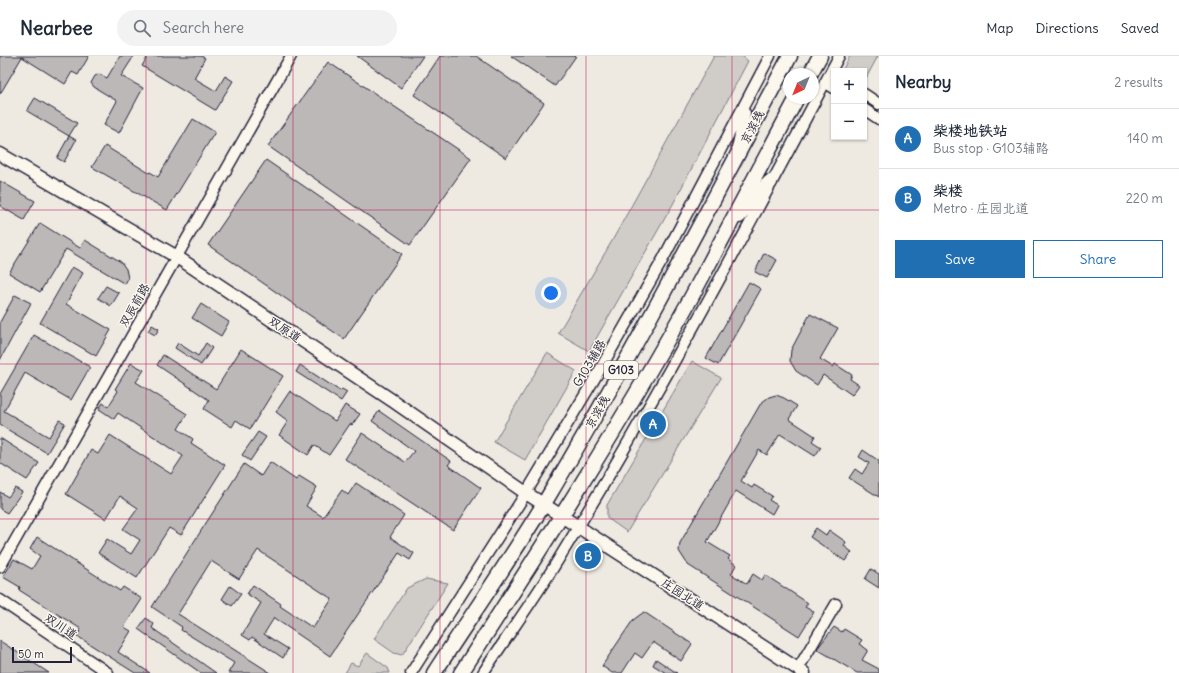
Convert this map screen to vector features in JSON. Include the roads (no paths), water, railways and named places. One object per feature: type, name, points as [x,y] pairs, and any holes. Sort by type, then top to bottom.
[{"type":"highway","name":"京滨线","points":[[434,673],[544,504],[618,376],[790,56]]},
{"type":"highway","points":[[813,68],[820,56]]},
{"type":"highway","name":"京滨线","points":[[461,673],[563,516],[692,296],[725,231],[794,104]]},
{"type":"highway","points":[[725,231],[770,182]]},
{"type":"main road","name":"双原道","points":[[0,154],[177,257],[394,401],[526,493],[563,516]]},
{"type":"main road","name":"庄园北道","points":[[563,516],[801,671]]},
{"type":"street","name":"双辰前路","points":[[0,567],[291,56]]},
{"type":"street","points":[[834,68],[839,56]]},
{"type":"street","name":"G103辅路","points":[[411,673],[526,493],[598,373],[662,261],[749,97],[768,57]]},
{"type":"street","points":[[483,673],[579,526],[730,261],[770,182],[831,73]]},
{"type":"street","points":[[825,82],[831,86]]},
{"type":"street","points":[[867,96],[879,104]]},
{"type":"street","points":[[733,163],[749,97]]},
{"type":"street","points":[[867,111],[879,119]]},
{"type":"street","name":"双川道","points":[[0,600],[108,673]]},
{"type":"street","points":[[801,671],[836,604]]},
{"type":"place","name":"柴楼地铁站","points":[[653,424]]},
{"type":"place","name":"柴楼","points":[[588,556]]}]
